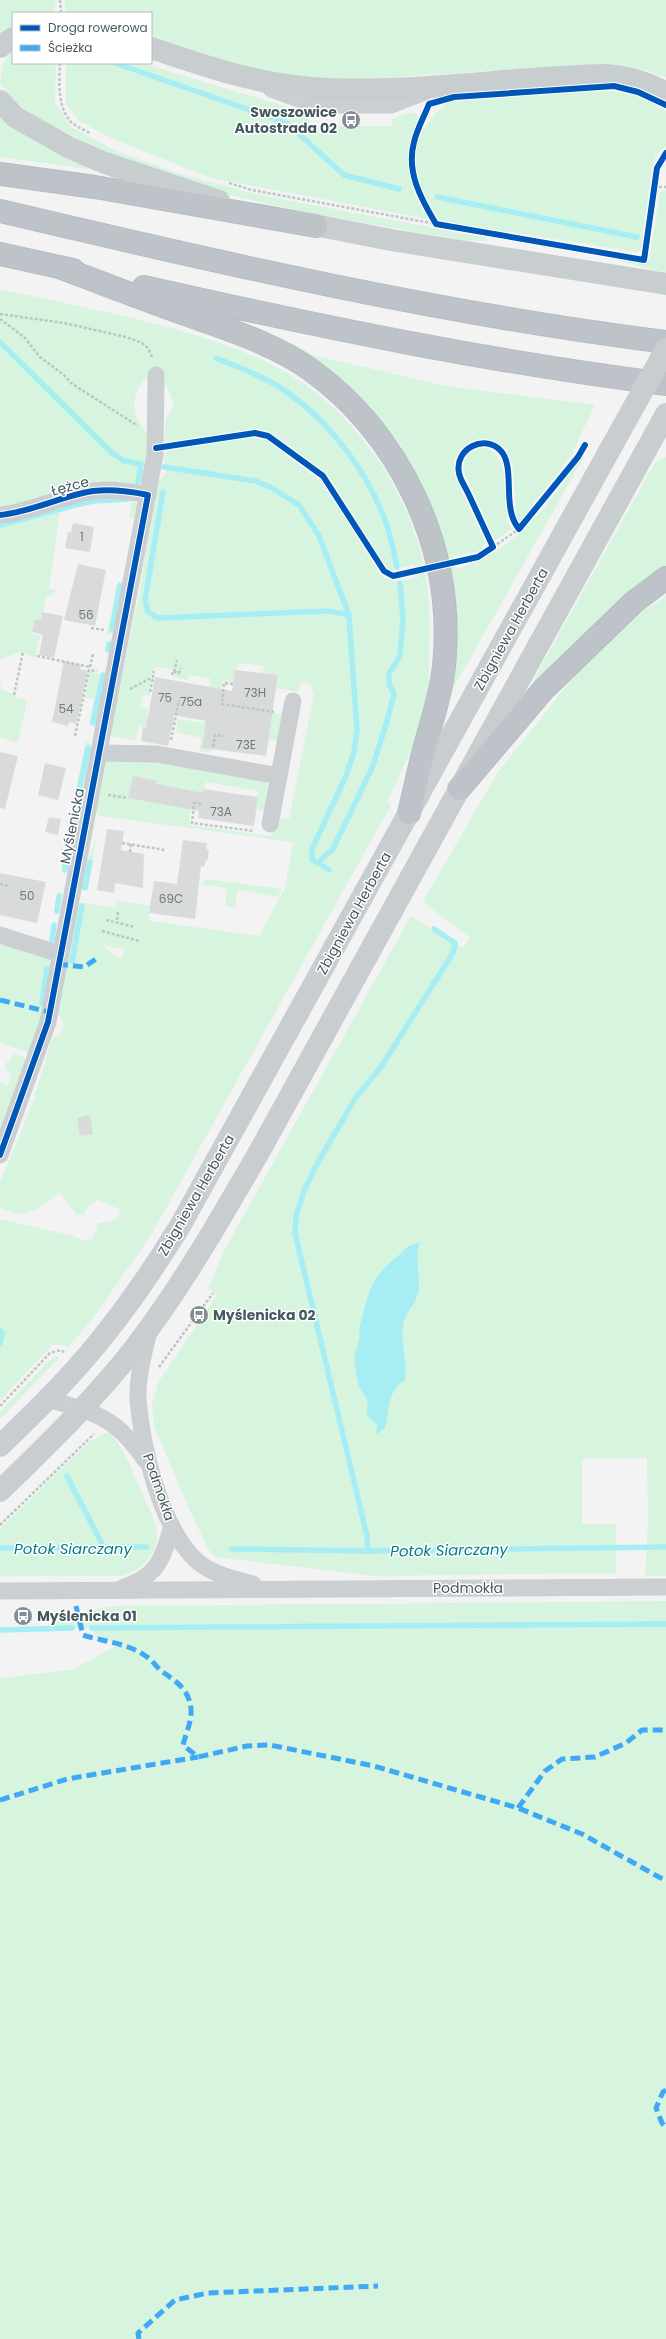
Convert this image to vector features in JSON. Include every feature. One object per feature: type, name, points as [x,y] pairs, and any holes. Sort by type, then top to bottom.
[{"type":"highway","points":[[0,174],[95,187],[316,226]]},
{"type":"highway","points":[[0,210],[228,263],[423,303],[575,330],[666,342]]},
{"type":"highway","points":[[0,254],[332,327],[589,374],[666,384]]},
{"type":"highway","points":[[58,267],[224,328],[279,351],[310,369],[365,420],[401,470],[418,502],[431,535],[440,570],[446,618],[445,654],[440,690],[409,814]]},
{"type":"highway","points":[[458,789],[544,689],[634,602],[666,578]]},
{"type":"main road","points":[[0,48],[12,39]]},
{"type":"main road","points":[[152,48],[233,76],[310,88],[332,89],[446,84],[605,75],[626,76],[647,82],[666,93]]},
{"type":"main road","points":[[0,101],[15,116],[40,133],[105,163],[208,198],[316,226],[422,246],[666,284]]},
{"type":"main road","name":"Zbigniewa Herberta","points":[[0,1446],[48,1399],[94,1348],[126,1307],[180,1226],[666,349]]},
{"type":"main road","points":[[0,1490],[82,1409],[150,1327],[179,1287],[216,1228],[666,414]]},
{"type":"street","name":"Myślenicka","points":[[0,1155],[48,1022],[148,495],[156,438],[156,375]]},
{"type":"street","name":"Łężce","points":[[0,515],[36,508],[92,491],[112,490],[148,495]]},
{"type":"street","points":[[270,824],[292,707]]},
{"type":"street","points":[[98,753],[157,754],[279,776]]},
{"type":"street","points":[[0,935],[60,954]]},
{"type":"street","name":"Podmokła","points":[[150,1327],[138,1399],[148,1465],[172,1526],[181,1545],[198,1562],[230,1578],[270,1589]]},
{"type":"street","points":[[48,1399],[98,1413],[121,1429],[131,1439],[148,1465]]},
{"type":"street","points":[[113,1591],[139,1583],[157,1567],[172,1526]]},
{"type":"street","name":"Podmokła","points":[[0,1591],[666,1586]]},
{"type":"path","points":[[60,0],[61,12]]},
{"type":"path","points":[[60,64],[59,82],[62,105],[72,122],[97,138]]},
{"type":"path","points":[[224,182],[252,190],[436,224]]},
{"type":"path","points":[[654,187],[666,186]]},
{"type":"path","points":[[0,314],[92,328],[142,343],[152,355],[156,375]]},
{"type":"path","points":[[0,319],[24,337],[40,357],[64,375],[71,384],[102,405],[121,413],[148,430],[156,438]]},
{"type":"path","points":[[493,547],[519,529]]},
{"type":"path","points":[[91,628],[108,631]]},
{"type":"path","points":[[14,695],[23,652]]},
{"type":"path","points":[[75,736],[93,654]]},
{"type":"path","points":[[37,656],[90,668],[100,672]]},
{"type":"path","points":[[177,660],[173,673],[179,672],[181,668]]},
{"type":"path","points":[[150,692],[154,671]]},
{"type":"path","points":[[130,689],[153,677]]},
{"type":"path","points":[[233,684],[224,683],[222,704],[292,707]]},
{"type":"path","points":[[171,741],[179,700]]},
{"type":"path","points":[[213,748],[215,735],[224,736]]},
{"type":"path","points":[[104,796],[127,798]]},
{"type":"path","points":[[201,804],[194,803],[192,823],[268,833],[270,824]]},
{"type":"path","points":[[122,843],[165,850]]},
{"type":"path","points":[[130,852],[131,844]]},
{"type":"path","points":[[0,884],[9,886]]},
{"type":"path","points":[[117,920],[118,912]]},
{"type":"path","points":[[106,920],[134,927]]},
{"type":"path","points":[[102,931],[140,941]]},
{"type":"path","points":[[156,1371],[213,1293]]},
{"type":"path","points":[[0,1406],[50,1353],[61,1350],[69,1356]]},
{"type":"path","points":[[0,1525],[100,1429]]},
{"type":"green space","points":[[0,0],[56,0],[54,12],[12,12],[12,29],[0,35]]},
{"type":"green space","points":[[65,0],[666,0],[666,77],[638,68],[601,64],[329,81],[226,65],[152,38],[152,12],[66,12]]},
{"type":"green space","points":[[12,50],[12,64],[56,64],[55,102],[71,127],[114,150],[174,172],[255,194],[487,238],[486,241],[460,240],[332,217],[247,199],[205,189],[122,162],[40,119],[22,107],[0,83],[3,64]]},
{"type":"green space","points":[[66,64],[145,64],[304,112],[313,126],[392,126],[392,119],[403,114],[414,113],[420,119],[411,147],[409,170],[415,192],[428,219],[211,178],[113,139],[79,121],[66,104]]},
{"type":"green space","points":[[609,91],[636,94],[666,111],[666,147],[656,155],[652,167],[641,249],[637,252],[445,222],[434,212],[421,188],[415,156],[420,137],[425,127],[438,111],[448,102],[454,99]]},
{"type":"green space","points":[[0,110],[104,171],[0,157]]},
{"type":"green space","points":[[666,191],[666,273],[612,259],[646,263],[650,256],[660,192]]},
{"type":"green space","points":[[0,290],[124,316],[206,338],[265,361],[284,371],[310,388],[335,409],[357,432],[377,458],[394,486],[408,515],[419,545],[426,576],[430,625],[429,679],[426,702],[415,741],[387,801],[391,805],[151,1235],[96,1314],[68,1348],[64,1345],[52,1345],[0,1401],[0,1219],[74,1236],[84,1241],[93,1238],[98,1223],[113,1221],[120,1215],[119,1209],[98,1200],[88,1206],[84,1214],[77,1215],[60,1193],[39,1208],[25,1213],[17,1214],[0,1207],[0,1183],[33,1102],[52,1039],[62,1031],[63,1028],[63,1021],[58,1014],[59,1004],[79,902],[115,908],[116,900],[150,906],[149,921],[259,936],[285,888],[293,842],[100,816],[95,811],[104,764],[109,760],[143,760],[266,781],[268,788],[264,811],[257,809],[258,791],[206,782],[203,793],[189,797],[191,801],[189,825],[271,836],[282,818],[289,819],[314,694],[311,685],[300,683],[298,692],[277,688],[278,675],[263,673],[264,666],[238,663],[233,682],[222,681],[219,706],[283,714],[278,741],[213,733],[210,753],[199,751],[202,738],[176,732],[178,719],[203,723],[211,679],[189,675],[188,680],[173,677],[173,670],[155,667],[153,676],[128,689],[151,680],[148,693],[152,696],[143,694],[140,707],[148,709],[147,714],[174,719],[171,732],[139,726],[136,740],[110,736],[139,595],[157,483],[164,475],[166,470],[164,454],[167,451],[256,436],[262,437],[323,483],[382,577],[394,582],[419,577],[415,564],[392,570],[387,568],[326,473],[276,436],[256,429],[164,442],[166,419],[174,407],[162,374],[155,370],[141,384],[134,403],[137,417],[147,434],[150,445],[143,481],[134,487],[0,511]],"holes":[[[103,945],[124,949],[122,958],[114,955]]]},
{"type":"green space","points":[[294,344],[312,355],[446,386],[595,405],[570,457],[520,521],[516,518],[514,476],[511,460],[501,445],[492,440],[482,439],[472,441],[464,446],[457,454],[454,464],[455,476],[485,543],[480,551],[453,556],[456,569],[478,561],[514,538],[544,507],[584,454],[584,457],[450,694],[456,633],[424,490],[399,442],[363,402],[292,349]]},
{"type":"green space","points":[[484,448],[494,453],[500,461],[503,471],[506,508],[512,529],[495,540],[463,470],[464,461],[468,454],[475,450]]},
{"type":"green space","points":[[666,457],[666,568],[515,713],[656,461]]},
{"type":"green space","points":[[89,498],[134,499],[138,506],[138,516],[129,519],[132,501],[94,503],[75,507],[74,503]]},
{"type":"green space","points":[[71,504],[72,508],[60,511],[49,589],[56,590],[54,594],[46,598],[41,620],[35,619],[32,634],[40,636],[35,658],[19,652],[0,660],[0,519]]},
{"type":"green space","points":[[117,584],[124,586],[114,635],[107,634]]},
{"type":"green space","points":[[666,596],[666,1576],[645,1576],[648,1523],[647,1458],[582,1459],[582,1524],[616,1524],[616,1573],[375,1576],[215,1557],[208,1549],[154,1426],[152,1404],[159,1381],[217,1295],[208,1288],[225,1249],[411,916],[463,948],[470,938],[423,902],[496,775],[576,674],[638,615]]},
{"type":"green space","points":[[90,671],[106,676],[97,724],[89,723],[94,699],[85,698]]},
{"type":"green space","points":[[0,683],[2,690],[15,695],[14,698],[27,700],[18,743],[0,737]]},
{"type":"green space","points":[[86,740],[92,747],[82,800],[74,800]]},
{"type":"green space","points":[[70,820],[77,821],[68,870],[61,869]]},
{"type":"green space","points":[[95,839],[88,888],[81,888],[87,857],[91,853]]},
{"type":"green space","points":[[204,879],[282,889],[278,897],[237,890],[235,908],[225,906],[227,888],[203,885]]},
{"type":"green space","points":[[0,940],[50,959],[52,962],[47,993],[31,1054],[0,1042]]},
{"type":"green space","points":[[13,1053],[20,1055],[28,1061],[0,1139],[0,1082],[8,1085],[11,1073],[5,1069],[6,1063],[11,1059]]},
{"type":"green space","points":[[57,1356],[59,1358],[0,1419],[0,1412],[53,1357]]},
{"type":"green space","points":[[108,1432],[114,1438],[126,1457],[156,1528],[157,1534],[154,1550],[146,1562],[133,1571],[119,1576],[0,1576],[0,1529],[89,1442]]},
{"type":"green space","points":[[666,1601],[666,2339],[0,2339],[0,1678],[72,1670],[120,1644],[96,1637],[92,1628],[54,1628],[54,1618],[113,1606]]},
{"type":"water","points":[[420,1243],[417,1259],[419,1291],[415,1301],[406,1315],[402,1331],[406,1366],[405,1380],[399,1384],[392,1395],[385,1428],[376,1434],[377,1425],[366,1414],[367,1399],[360,1388],[357,1376],[355,1354],[360,1334],[359,1330],[371,1288],[381,1272],[406,1248]]},
{"type":"building","points":[[73,523],[94,527],[90,552],[65,548],[68,532],[71,532]]},
{"type":"building","points":[[78,564],[106,570],[95,626],[64,620]]},
{"type":"building","points":[[42,612],[63,616],[54,658],[39,655],[43,635],[32,632],[35,619],[41,620]]},
{"type":"building","points":[[64,661],[81,665],[80,669],[88,671],[76,724],[69,722],[68,726],[52,722]]},
{"type":"building","points":[[235,670],[278,675],[266,756],[202,748],[206,721],[174,715],[168,746],[141,741],[143,727],[146,728],[155,677],[232,691]]},
{"type":"building","points":[[0,752],[18,756],[5,809],[0,808]]},
{"type":"building","points":[[45,763],[66,768],[58,800],[38,795]]},
{"type":"building","points":[[133,776],[157,781],[156,784],[203,793],[203,789],[258,797],[254,826],[198,818],[199,811],[128,798]]},
{"type":"building","points":[[49,817],[61,819],[58,835],[45,832]]},
{"type":"building","points":[[107,829],[124,831],[121,850],[144,854],[143,888],[115,883],[114,893],[97,890]]},
{"type":"building","points":[[183,840],[207,843],[206,848],[209,851],[208,859],[205,862],[204,867],[201,866],[195,919],[149,913],[154,881],[177,884]]},
{"type":"building","points":[[0,873],[46,882],[37,923],[0,915]]},
{"type":"building","points":[[90,1115],[93,1134],[80,1136],[77,1118]]},
{"type":"waterway","points":[[118,64],[287,123],[344,175],[399,189]]},
{"type":"waterway","points":[[437,197],[637,237]]},
{"type":"waterway","points":[[0,342],[112,453],[124,461],[141,464],[138,482]]},
{"type":"waterway","points":[[216,358],[253,373],[287,392],[304,405],[334,435],[360,471],[381,509],[392,543],[397,567]]},
{"type":"waterway","points":[[164,467],[256,481],[272,488],[299,505],[319,536],[349,615],[357,731],[354,752],[346,776],[312,849],[312,859],[329,870]]},
{"type":"waterway","points":[[163,492],[145,600],[148,612],[158,618],[328,611],[349,615]]},
{"type":"waterway","points":[[75,505],[93,501],[128,499]]},
{"type":"waterway","points":[[0,525],[72,506]]},
{"type":"waterway","points":[[317,863],[333,849],[372,768],[385,728],[394,694],[389,684],[389,674],[400,656],[403,618],[400,583]]},
{"type":"waterway","points":[[112,629],[120,585]]},
{"type":"waterway","points":[[108,650],[109,644]]},
{"type":"waterway","points":[[93,723],[103,675]]},
{"type":"waterway","points":[[77,801],[88,748]]},
{"type":"waterway","points":[[65,870],[74,821]]},
{"type":"waterway","points":[[85,888],[90,862]]},
{"type":"waterway","points":[[57,911],[59,896]]},
{"type":"waterway","points":[[72,961],[82,906]]},
{"type":"waterway","points":[[52,940],[54,925]]},
{"type":"waterway","points":[[368,1551],[367,1536],[295,1233],[296,1216],[304,1191],[317,1164],[356,1097],[381,1067],[453,953],[455,943],[434,929]]},
{"type":"waterway","points":[[42,1003],[47,969]]},
{"type":"waterway","points":[[0,1331],[2,1333],[0,1343]]},
{"type":"waterway","points":[[67,1476],[104,1548]]},
{"type":"waterway","name":"Potok Siarczany","points":[[0,1548],[147,1547]]},
{"type":"waterway","name":"Potok Siarczany","points":[[232,1549],[368,1551],[666,1547]]},
{"type":"waterway","points":[[92,1628],[666,1624]]},
{"type":"waterway","points":[[0,1630],[72,1628]]},
{"type":"marked path","points":[[58,964],[84,967],[99,957]]},
{"type":"marked path","points":[[0,1000],[49,1012]]},
{"type":"marked path","points":[[76,1606],[83,1635],[140,1652],[184,1690],[190,1702],[191,1714],[183,1745],[198,1757],[247,1746],[270,1745],[374,1766],[518,1808],[582,1834],[666,1881]]},
{"type":"marked path","points":[[518,1808],[545,1771],[562,1759],[595,1757],[626,1743],[642,1730],[666,1730]]},
{"type":"marked path","points":[[0,1800],[67,1779],[198,1757]]},
{"type":"marked path","points":[[666,2090],[663,2092],[656,2108],[662,2123],[666,2128]]},
{"type":"marked path","points":[[139,2339],[138,2333],[175,2300],[208,2293],[378,2286]]},
{"type":"cycle path","points":[[666,105],[638,92],[614,86],[454,97],[429,104],[415,137],[412,153],[412,164],[416,185],[436,224],[644,260],[657,168],[666,153]]},
{"type":"cycle path","points":[[156,448],[255,433],[268,436],[323,476],[384,571],[393,576],[478,557],[493,547],[459,473],[461,457],[472,446],[487,443],[501,451],[505,458],[508,467],[509,500],[514,520],[519,529],[578,457],[585,445]]},
{"type":"cycle path","points":[[0,515],[24,511],[69,496],[93,491],[107,490],[134,492],[148,495],[48,1022],[0,1155]]},
{"type":"place","name":"Swoszowice Autostrada 02","points":[[351,120]]},
{"type":"place","name":"Myślenicka 02","points":[[199,1315]]},
{"type":"place","name":"Myślenicka 01","points":[[23,1616]]}]
